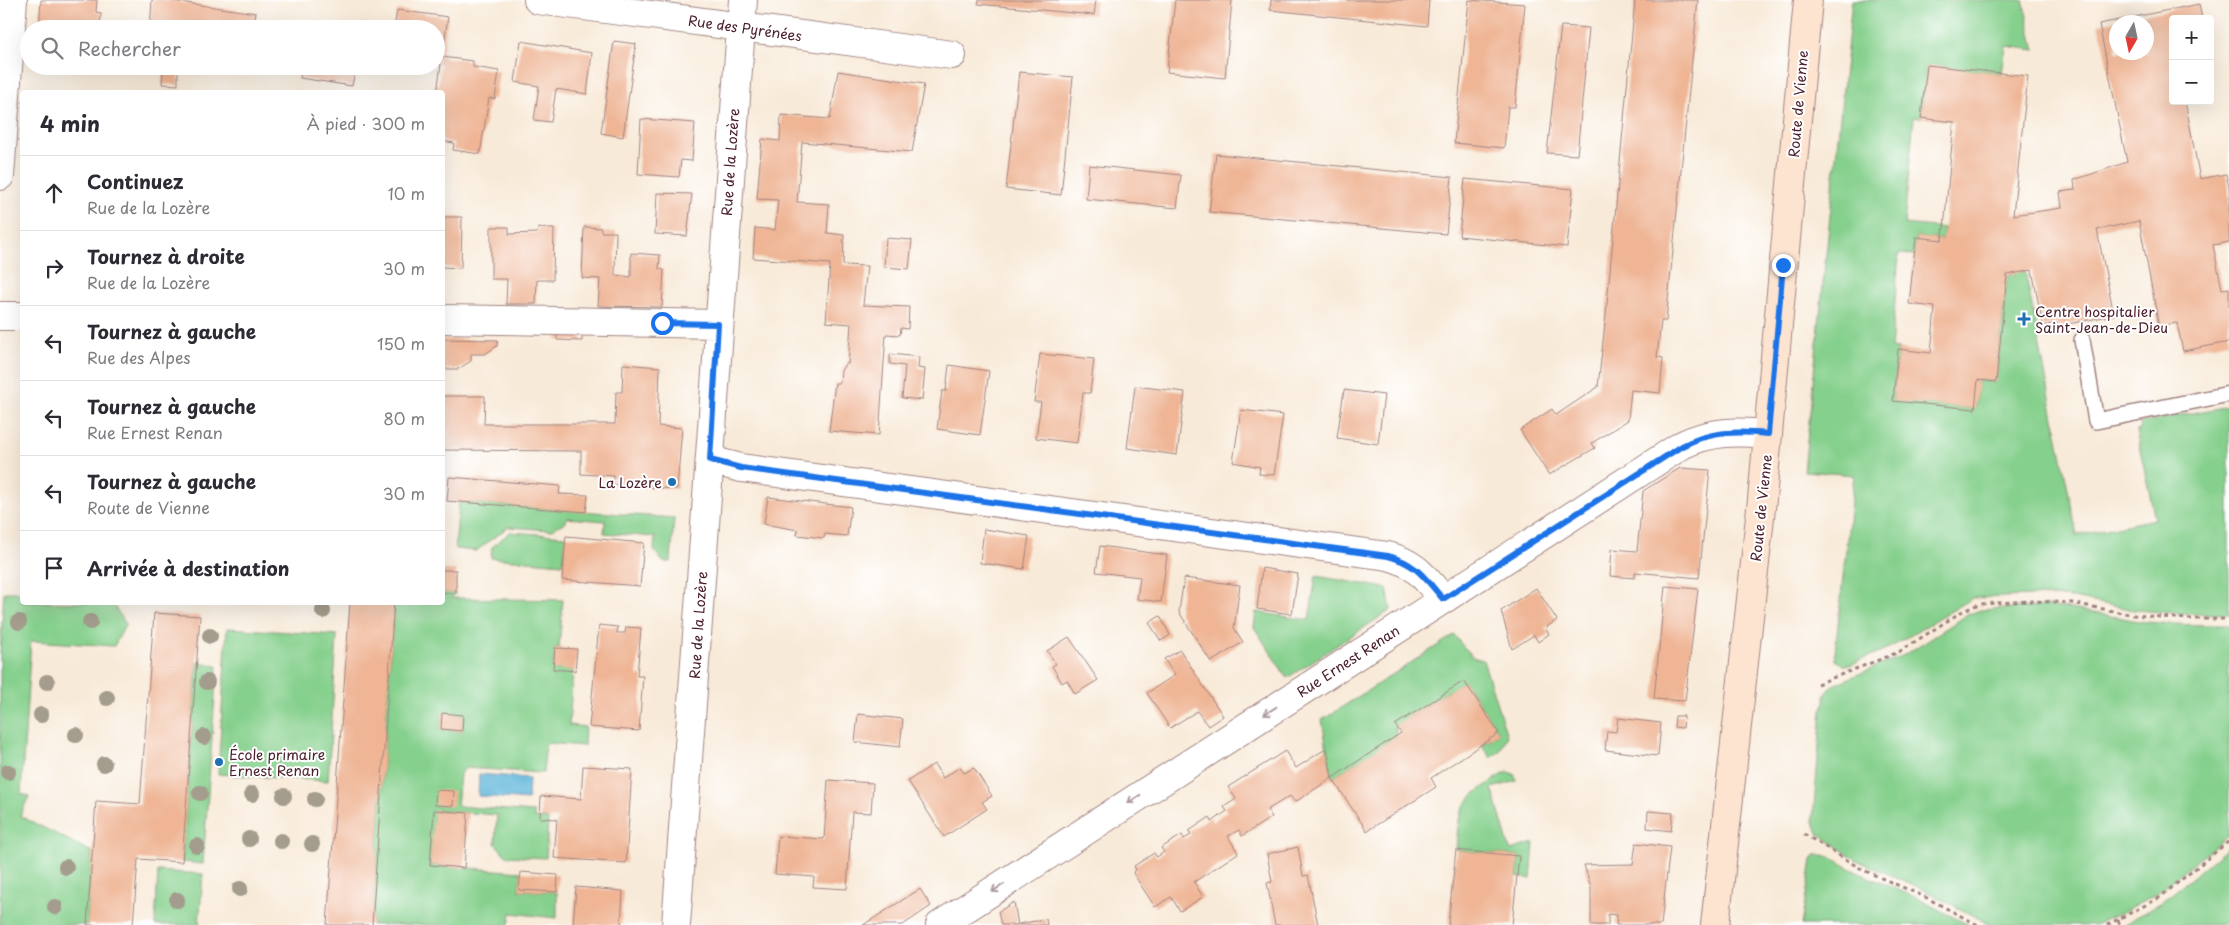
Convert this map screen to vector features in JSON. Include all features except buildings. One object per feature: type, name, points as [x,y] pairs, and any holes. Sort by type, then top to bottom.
[{"type":"main road","name":"Route de Vienne","points":[[1716,925],[1768,434],[1808,0]]},
{"type":"street","points":[[0,176],[4,74],[13,0]]},
{"type":"street","name":"Rue des Pyrénées","points":[[538,0],[952,55]]},
{"type":"street","name":"Rue de la Lozère","points":[[676,925],[710,460],[718,324],[743,0]]},
{"type":"street","points":[[0,316],[20,316]]},
{"type":"street","points":[[445,319],[718,324]]},
{"type":"street","name":"Rue Ernest Renan","points":[[940,925],[1682,446],[1698,438],[1719,432],[1737,431],[1768,434]]},
{"type":"street","points":[[710,460],[741,468],[1388,556],[1403,560],[1419,570],[1443,599]]},
{"type":"lane","points":[[2082,340],[2096,421],[2229,394]]},
{"type":"path","points":[[1817,684],[1898,652],[1961,612],[1980,604],[2032,601],[2072,603],[2134,614],[2189,619],[2229,619]]},
{"type":"path","points":[[1804,834],[1863,870],[1925,897],[1978,925]]},
{"type":"path","points":[[2107,925],[2159,898],[2229,841]]},
{"type":"path","points":[[2118,920],[2120,925]]},
{"type":"green space","points":[[1852,0],[2023,0],[2035,50],[2006,46],[2002,73],[1927,66],[1921,118],[1914,117],[1904,224],[1944,228],[1942,240],[1916,237],[1914,255],[1899,254],[1891,348],[1898,349],[1893,400],[1975,409],[1978,380],[1996,382],[2007,275],[2025,271],[2077,535],[2155,519],[2136,431],[2141,429],[2140,423],[2229,406],[2229,614],[2189,614],[2134,610],[2073,598],[2033,596],[1973,598],[1893,646],[1850,665],[1843,665],[1836,660],[1835,652],[1854,475],[1804,471]]},
{"type":"green space","points":[[459,502],[674,518],[671,562],[663,562],[654,550],[655,537],[604,533],[605,521],[566,518],[565,522],[551,530],[508,527],[476,551],[455,549]]},
{"type":"green space","points":[[510,532],[566,536],[563,564],[491,558],[492,547]]},
{"type":"green space","points":[[1316,576],[1387,588],[1391,610],[1287,678],[1254,627],[1256,612],[1309,620]]},
{"type":"green space","points":[[4,592],[20,592],[20,605],[113,605],[126,624],[114,646],[31,641],[21,794],[29,796],[20,816],[92,852],[87,925],[0,925],[0,652]]},
{"type":"green space","points":[[445,593],[456,593],[451,598],[563,600],[559,648],[555,648],[553,669],[573,670],[569,725],[585,727],[584,746],[546,743],[543,773],[466,768],[460,774],[457,806],[534,812],[534,818],[548,819],[546,858],[506,856],[495,843],[497,815],[435,810],[430,865],[521,872],[519,890],[557,892],[557,918],[511,913],[509,925],[372,925],[394,605],[445,605]],"holes":[[[442,714],[463,715],[462,731],[441,729]]]},
{"type":"green space","points":[[2046,606],[2145,622],[2229,625],[2229,834],[2156,894],[2094,925],[1991,925],[1916,886],[1858,861],[1818,833],[1813,819],[1822,709],[1826,694],[1833,685],[1904,655],[1967,615],[1980,610]]},
{"type":"green space","points":[[227,628],[337,635],[328,781],[218,774]]},
{"type":"green space","points":[[1454,635],[1472,657],[1483,660],[1507,736],[1500,751],[1491,758],[1482,745],[1499,733],[1464,681],[1396,725],[1396,737],[1332,778],[1322,720]]},
{"type":"green space","points":[[197,662],[217,666],[203,864],[182,862]]},
{"type":"green space","points":[[1508,772],[1514,774],[1517,781],[1492,788],[1510,850],[1534,843],[1531,879],[1517,877],[1519,856],[1456,850],[1459,819],[1465,805],[1478,791]]},
{"type":"green space","points":[[2229,847],[2229,925],[2123,925],[2162,902]]},
{"type":"green space","points":[[1815,855],[1830,857],[1857,872],[1913,896],[1969,925],[1801,925],[1812,860]]},
{"type":"green space","points":[[158,871],[203,874],[199,925],[155,925]]},
{"type":"water","points":[[479,774],[529,778],[528,800],[478,796]]},
{"type":"place","name":"Centre hospitalier Saint-Jean-de-Dieu","points":[[2024,319]]},
{"type":"place","name":"La Lozère","points":[[672,482]]},
{"type":"place","name":"École primaire Ernest Renan","points":[[219,762]]},
{"type":"route","points":[[662,323],[718,324],[710,460],[741,468],[1388,556],[1403,560],[1419,570],[1443,599],[1682,446],[1698,438],[1719,432],[1737,431],[1768,434],[1783,265]]}]
